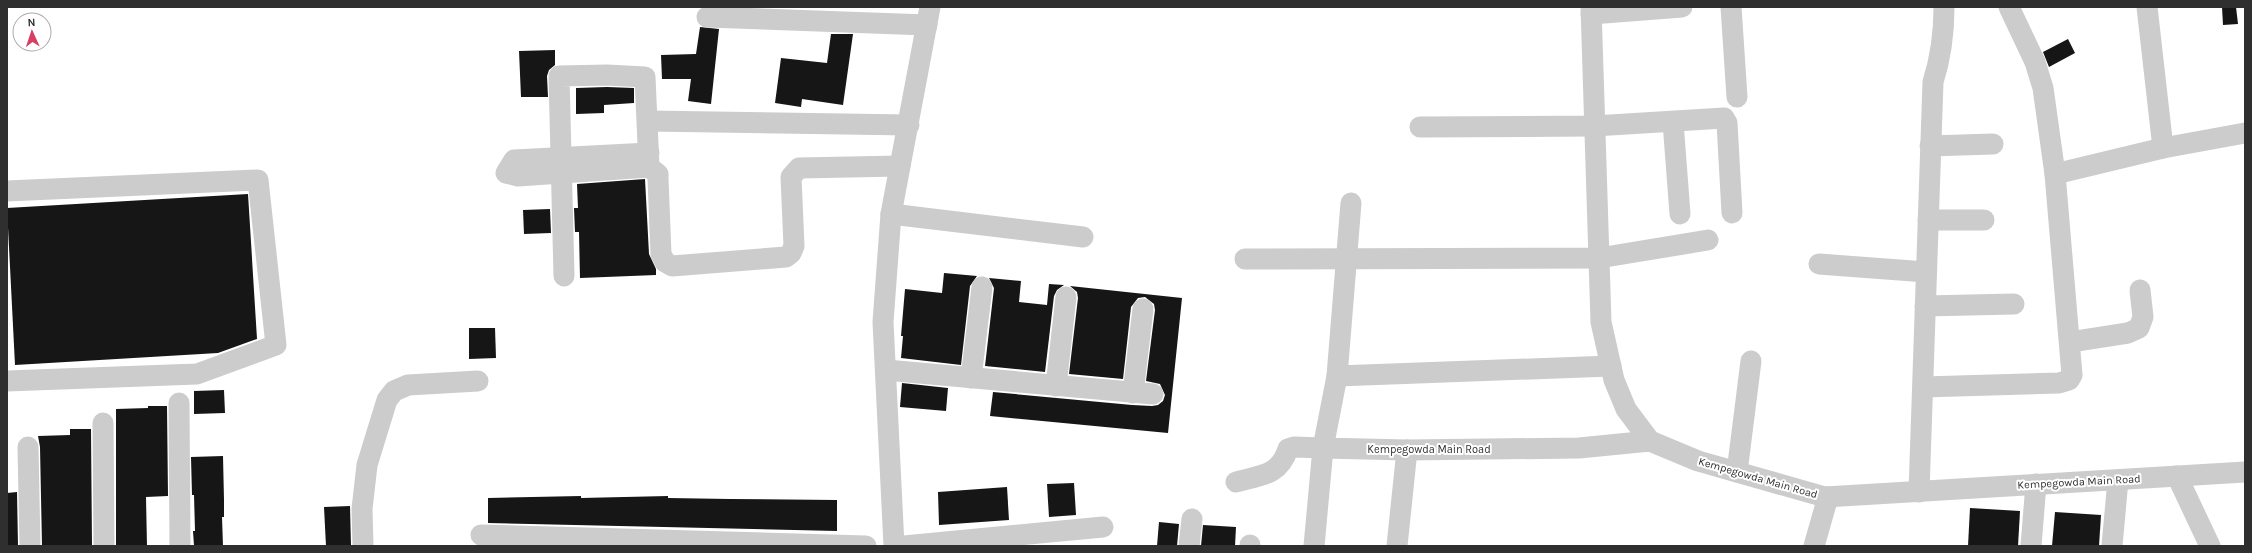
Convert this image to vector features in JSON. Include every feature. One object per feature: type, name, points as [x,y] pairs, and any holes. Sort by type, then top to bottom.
[{"type":"street","points":[[1650,441],[1626,409],[1614,380],[1601,322],[1591,10],[1682,7]]},
{"type":"street","points":[[1731,7],[1737,97]]},
{"type":"street","points":[[1920,492],[1933,82],[1939,62],[1944,30],[1944,7]]},
{"type":"street","points":[[1923,388],[2064,382],[2069,380],[2072,375],[2055,174],[2040,76],[2009,7]]},
{"type":"street","points":[[2147,7],[2163,148]]},
{"type":"street","points":[[707,17],[745,12],[928,16],[909,125],[891,214],[883,322],[894,546]]},
{"type":"street","points":[[564,276],[560,165],[559,76],[607,75],[645,77],[649,160],[658,174],[661,254],[665,262],[672,266],[786,257],[791,253],[794,246],[792,177],[799,168],[900,166]]},
{"type":"street","points":[[1420,127],[1594,126],[1673,122],[1719,117],[1727,122],[1732,213]]},
{"type":"street","points":[[648,121],[909,125]]},
{"type":"street","points":[[1673,122],[1680,214]]},
{"type":"street","points":[[2055,174],[2163,148],[2245,133]]},
{"type":"street","points":[[1930,146],[1993,144]]},
{"type":"street","points":[[560,165],[649,160]]},
{"type":"street","points":[[7,191],[258,180],[276,345],[197,374],[7,381]]},
{"type":"street","points":[[1314,546],[1323,448],[1337,376],[1351,203]]},
{"type":"street","points":[[891,214],[1083,237]]},
{"type":"street","points":[[1928,220],[1984,220]]},
{"type":"street","points":[[1245,259],[1599,258],[1708,240]]},
{"type":"street","points":[[1819,264],[1926,272]]},
{"type":"street","points":[[971,378],[982,287]]},
{"type":"street","points":[[2070,342],[2128,333],[2139,328],[2143,317],[2140,290]]},
{"type":"street","points":[[1056,386],[1066,297]]},
{"type":"street","points":[[1925,306],[2014,304]]},
{"type":"street","points":[[1133,392],[1144,309]]},
{"type":"street","points":[[1737,472],[1751,361]]},
{"type":"street","points":[[1337,376],[1611,366]]},
{"type":"street","points":[[886,370],[1153,394]]},
{"type":"street","points":[[363,546],[362,509],[367,465],[387,400],[394,391],[408,385],[478,381]]},
{"type":"street","points":[[179,404],[180,546]]},
{"type":"street","points":[[103,423],[104,546]]},
{"type":"street","name":"Kempegowda Main Road","points":[[1236,482],[1275,470],[1284,462],[1288,449],[1294,447],[1407,450],[1580,448],[1650,441],[1698,461],[1828,497],[2245,472]]},
{"type":"street","points":[[28,447],[30,546]]},
{"type":"street","points":[[1397,546],[1407,450]]},
{"type":"street","points":[[2177,476],[2210,546]]},
{"type":"street","points":[[2112,546],[2118,480]]},
{"type":"street","points":[[2031,546],[2036,484]]},
{"type":"street","points":[[1814,546],[1828,497]]},
{"type":"street","points":[[1189,546],[1192,519]]},
{"type":"street","points":[[904,546],[1103,527]]},
{"type":"street","points":[[481,535],[866,546]]},
{"type":"building","points":[[2222,7],[2236,7],[2238,24],[2223,25]]},
{"type":"building","points":[[700,27],[719,29],[711,104],[688,101],[691,79],[662,79],[661,55],[696,54]]},
{"type":"building","points":[[831,34],[853,34],[843,105],[802,99],[801,107],[775,103],[781,58],[827,63]]},
{"type":"building","points":[[2068,39],[2075,53],[2049,67],[2043,52]]},
{"type":"building","points":[[555,50],[555,65],[549,70],[547,76],[548,97],[521,97],[519,51]]},
{"type":"building","points":[[576,88],[634,88],[634,103],[604,105],[604,113],[576,114]]},
{"type":"building","points":[[645,179],[649,254],[656,269],[656,275],[580,278],[579,232],[575,232],[574,208],[578,208],[577,184]]},
{"type":"building","points":[[248,194],[257,339],[218,353],[15,365],[7,208]]},
{"type":"building","points":[[550,209],[551,233],[524,234],[523,210]]},
{"type":"building","points":[[944,273],[977,276],[970,286],[961,365],[901,358],[903,336],[901,336],[905,289],[942,293]]},
{"type":"building","points":[[989,278],[1021,281],[1019,302],[1047,305],[1049,284],[1064,285],[1057,290],[1054,296],[1045,372],[985,366],[994,288]]},
{"type":"building","points":[[1070,286],[1182,298],[1168,433],[990,416],[993,392],[1132,405],[1152,406],[1158,405],[1163,401],[1165,395],[1160,384],[1146,381],[1155,310],[1154,304],[1145,297],[1138,298],[1131,307],[1123,379],[1069,374],[1078,298],[1077,292]]},
{"type":"building","points":[[469,328],[495,328],[496,358],[469,359]]},
{"type":"building","points":[[902,383],[948,388],[946,411],[900,407]]},
{"type":"building","points":[[224,390],[225,413],[194,414],[194,391]]},
{"type":"building","points":[[148,406],[167,406],[168,496],[146,497],[147,546],[116,546],[116,409],[148,408]]},
{"type":"building","points":[[70,429],[91,429],[92,546],[42,546],[40,447],[38,436],[70,435]]},
{"type":"building","points":[[223,456],[223,546],[194,546],[194,495],[192,495],[191,457]]},
{"type":"building","points":[[1074,483],[1076,515],[1049,517],[1047,484]]},
{"type":"building","points":[[1007,487],[1009,520],[939,525],[938,492]]},
{"type":"building","points":[[17,492],[18,546],[7,546],[7,493]]},
{"type":"building","points":[[581,496],[581,498],[668,496],[668,498],[837,500],[837,531],[488,523],[488,498]]},
{"type":"building","points":[[350,506],[351,546],[326,546],[324,507]]},
{"type":"building","points":[[1970,508],[2020,511],[2018,546],[1968,546]]},
{"type":"building","points":[[2055,512],[2101,515],[2099,546],[2052,546]]},
{"type":"building","points":[[1159,522],[1179,524],[1177,546],[1157,546]]},
{"type":"building","points":[[1203,525],[1236,527],[1235,546],[1201,546]]}]
